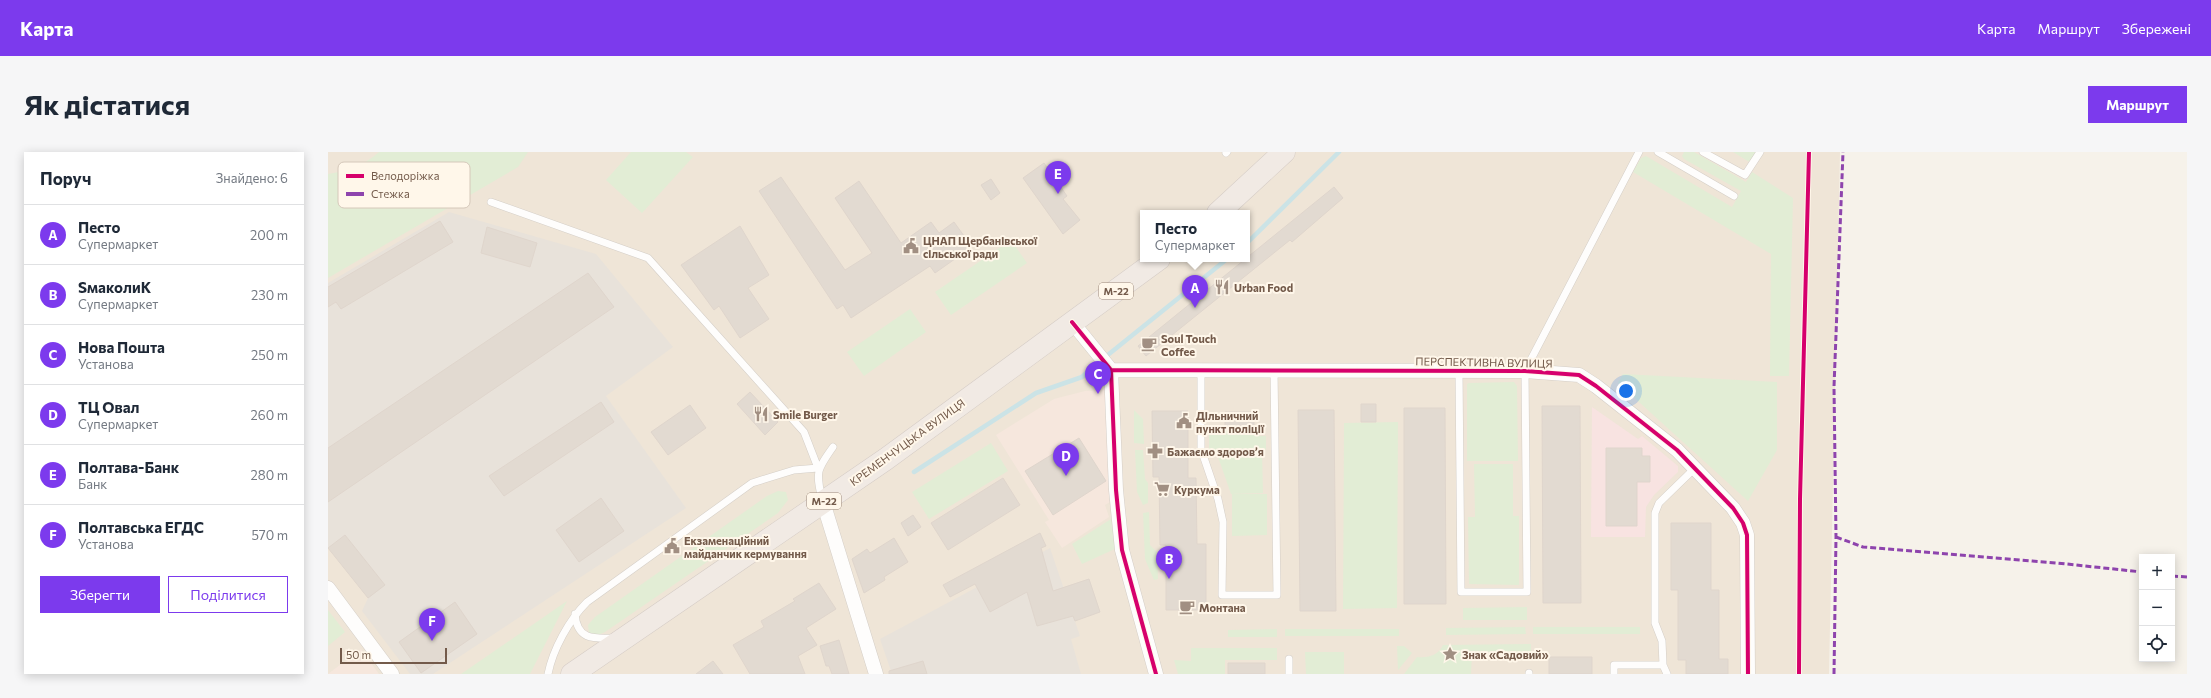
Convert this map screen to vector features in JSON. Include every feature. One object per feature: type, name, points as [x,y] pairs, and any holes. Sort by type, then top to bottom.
[{"type":"highway","points":[[1221,210],[1262,175],[1280,153]]},
{"type":"highway","name":"КРЕМЕНЧУЦЬКА ВУЛИЦЯ","points":[[572,674],[886,459],[1156,262]]},
{"type":"street","points":[[1072,322],[1111,370],[1116,490],[1122,550],[1156,674]]},
{"type":"street","name":"ПЕРСПЕКТИВНА ВУЛИЦЯ","points":[[1111,370],[1525,371],[1571,374],[1584,378],[1677,450],[1733,508],[1746,531],[1748,674]]},
{"type":"street","points":[[823,502],[876,674]]},
{"type":"street","points":[[328,588],[392,674]]},
{"type":"lane","points":[[1459,370],[1461,592],[1527,592],[1525,371],[1638,152]]},
{"type":"lane","points":[[1658,152],[1734,196]]},
{"type":"lane","points":[[1703,152],[1745,175],[1760,152]]},
{"type":"lane","points":[[492,202],[648,258],[804,432],[818,468],[818,484],[823,502]]},
{"type":"lane","points":[[1201,370],[1201,449],[1218,499],[1223,522],[1222,595],[1278,595],[1274,370]]},
{"type":"lane","points":[[818,468],[832,447]]},
{"type":"lane","points":[[548,674],[553,658],[574,614],[587,602],[752,483],[802,469],[818,468]]},
{"type":"lane","points":[[1667,674],[1663,665],[1662,641],[1655,623],[1655,513],[1659,503],[1695,468]]},
{"type":"lane","points":[[574,614],[576,626],[584,635],[599,638],[626,637]]},
{"type":"lane","points":[[1289,659],[1289,674]]},
{"type":"lane","points":[[1614,674],[1614,665],[1663,665]]},
{"type":"shaded area","points":[[328,152],[1840,152],[1829,674],[328,674]]},
{"type":"shaded area","points":[[449,212],[596,254],[673,347],[606,396],[686,508],[433,674],[410,674],[362,611],[368,598],[328,547],[328,283]]},
{"type":"shaded area","points":[[1105,390],[1110,502],[1105,505],[1109,517],[1062,548],[1045,522],[1049,520],[996,435],[1054,399],[1085,391]]},
{"type":"shaded area","points":[[1592,407],[1638,439],[1642,436],[1678,466],[1678,472],[1654,495],[1646,507],[1645,537],[1591,537]]},
{"type":"shaded area","points":[[1050,548],[1080,636],[1071,639],[1081,674],[892,674],[880,639]]},
{"type":"shaded area","points":[[361,649],[379,674],[328,674]]},
{"type":"green space","points":[[379,152],[528,152],[518,167],[470,195],[470,162],[364,162],[374,157]]},
{"type":"green space","points":[[631,152],[686,152],[693,157],[642,213],[606,180]]},
{"type":"green space","points":[[1684,152],[1694,152],[1746,182],[1752,172],[1793,198],[1789,376],[1770,376],[1771,254],[1633,172],[1641,158],[1646,156],[1732,207],[1741,191],[1684,159],[1682,156]]},
{"type":"green space","points":[[1733,152],[1757,152],[1751,163]]},
{"type":"green space","points":[[338,172],[338,208],[448,208],[328,278],[328,174]]},
{"type":"green space","points":[[1011,240],[1027,263],[951,315],[935,292]]},
{"type":"green space","points":[[910,309],[926,332],[864,376],[847,352]]},
{"type":"green space","points":[[1623,374],[1777,382],[1777,450],[1748,501],[1618,383]]},
{"type":"green space","points":[[1514,382],[1517,386],[1518,461],[1467,461],[1467,384]]},
{"type":"green space","points":[[1134,410],[1143,419],[1144,444],[1134,443]]},
{"type":"green space","points":[[1398,422],[1397,608],[1343,609],[1344,423]]},
{"type":"green space","points":[[1209,428],[1256,428],[1256,436],[1266,436],[1266,449],[1262,452],[1263,493],[1231,494],[1217,454],[1209,452]]},
{"type":"green space","points":[[991,443],[1008,471],[929,519],[912,492]]},
{"type":"green space","points":[[1135,450],[1143,450],[1145,479],[1148,483],[1148,503],[1143,505],[1137,492]]},
{"type":"green space","points":[[1474,464],[1513,464],[1513,516],[1519,516],[1519,585],[1469,584],[1468,517],[1475,517]]},
{"type":"green space","points":[[778,491],[786,492],[788,500],[778,513],[605,632],[596,636],[589,633],[588,625],[595,617],[767,496]]},
{"type":"green space","points":[[1232,494],[1267,494],[1267,535],[1232,536]]},
{"type":"green space","points":[[1149,512],[1150,545],[1157,552],[1158,579],[1154,580],[1145,559],[1143,513]]},
{"type":"green space","points":[[1111,519],[1117,548],[1082,564],[1072,544]]},
{"type":"green space","points":[[567,601],[530,674],[461,674]]},
{"type":"green space","points":[[1527,607],[1527,620],[1463,620],[1463,608]]},
{"type":"green space","points":[[328,610],[345,632],[328,646]]},
{"type":"green space","points":[[1525,627],[1526,634],[1446,635],[1446,628]]},
{"type":"green space","points":[[1533,627],[1640,627],[1640,634],[1533,634]]},
{"type":"green space","points":[[1277,629],[1277,637],[1228,637],[1228,630]]},
{"type":"green space","points":[[1285,629],[1399,629],[1399,636],[1285,636]]},
{"type":"green space","points":[[1531,644],[1531,652],[1472,652],[1471,674],[1404,674],[1417,657],[1432,656],[1441,649],[1443,645]]},
{"type":"green space","points":[[1397,646],[1404,646],[1412,653],[1398,670]]},
{"type":"green space","points":[[1191,648],[1277,648],[1277,660],[1225,660],[1225,674],[1178,674],[1174,660],[1191,661]]},
{"type":"green space","points":[[1305,652],[1344,652],[1344,674],[1306,674]]},
{"type":"building","points":[[1044,163],[1067,196],[1063,199],[1080,220],[1063,234],[1023,178]]},
{"type":"building","points":[[781,177],[845,270],[872,253],[835,198],[859,181],[901,243],[931,222],[939,233],[954,222],[972,247],[935,273],[930,266],[851,318],[843,305],[837,309],[759,191]]},
{"type":"building","points":[[991,179],[1000,193],[991,200],[981,185]]},
{"type":"building","points":[[1334,187],[1343,198],[1292,242],[1290,240],[1146,356],[1138,346],[1242,262],[1250,262],[1250,255]]},
{"type":"building","points":[[440,221],[453,242],[341,309],[336,302],[328,307],[328,287]]},
{"type":"building","points":[[740,226],[769,275],[748,288],[769,319],[740,338],[719,306],[714,310],[681,265]]},
{"type":"building","points":[[487,227],[537,243],[530,267],[481,253]]},
{"type":"building","points":[[588,273],[614,307],[328,502],[328,448]]},
{"type":"building","points":[[750,392],[778,422],[765,435],[737,404]]},
{"type":"building","points":[[601,402],[614,422],[504,496],[489,476]]},
{"type":"building","points":[[1361,404],[1376,404],[1376,422],[1361,422]]},
{"type":"building","points":[[690,405],[706,428],[668,455],[651,432]]},
{"type":"building","points":[[1542,406],[1580,406],[1581,603],[1543,603]]},
{"type":"building","points":[[1404,408],[1445,408],[1446,604],[1404,604]]},
{"type":"building","points":[[1298,410],[1334,410],[1336,611],[1300,611]]},
{"type":"building","points":[[1152,411],[1188,411],[1188,478],[1196,478],[1197,544],[1206,544],[1206,610],[1166,610],[1166,545],[1160,545],[1159,477],[1153,477]]},
{"type":"building","points":[[1225,412],[1254,412],[1254,426],[1225,426]]},
{"type":"building","points":[[1079,438],[1106,481],[1053,515],[1025,471]]},
{"type":"building","points":[[1606,448],[1642,448],[1642,456],[1650,456],[1650,482],[1637,482],[1637,526],[1606,526]]},
{"type":"building","points":[[1003,478],[1020,505],[948,550],[931,523]]},
{"type":"building","points":[[601,498],[624,531],[579,562],[556,530]]},
{"type":"building","points":[[913,515],[921,527],[908,536],[901,523]]},
{"type":"building","points":[[1671,523],[1711,523],[1711,590],[1719,590],[1719,659],[1728,659],[1728,674],[1686,674],[1686,660],[1678,660],[1678,590],[1671,590]]},
{"type":"building","points":[[1040,533],[1046,546],[1041,548],[1053,591],[1089,579],[1100,612],[1075,621],[1073,616],[1037,626],[1027,592],[990,612],[975,584],[950,597],[943,585]]},
{"type":"building","points":[[345,535],[385,585],[368,598],[328,548]]},
{"type":"building","points":[[894,538],[908,562],[884,577],[885,580],[864,593],[852,559],[867,549],[870,553]]},
{"type":"building","points":[[819,583],[836,609],[806,628],[817,645],[798,656],[805,674],[750,674],[733,645],[764,627],[761,621],[795,601],[793,599]]},
{"type":"building","points":[[455,602],[477,634],[421,673],[399,642]]},
{"type":"building","points":[[839,640],[849,674],[832,674],[829,666],[826,666],[820,646]]},
{"type":"building","points":[[1549,657],[1592,657],[1592,674],[1549,674]]},
{"type":"building","points":[[713,661],[723,674],[696,674]]},
{"type":"building","points":[[923,661],[927,674],[889,674],[889,671]]},
{"type":"building","points":[[1228,663],[1265,663],[1265,674],[1228,674]]},
{"type":"waterway","points":[[1250,240],[1339,152]]},
{"type":"waterway","points":[[1109,354],[1223,262]]},
{"type":"waterway","points":[[914,472],[1036,393],[1082,377],[1098,362]]},
{"type":"marked path","points":[[1834,674],[1836,537],[1834,387],[1843,152]]},
{"type":"marked path","points":[[1836,537],[1863,547],[2057,563],[2139,572]]},
{"type":"marked path","points":[[2175,576],[2187,577]]},
{"type":"cycle path","points":[[1799,674],[1800,499],[1809,152]]},
{"type":"cycle path","points":[[1072,322],[1111,370],[1116,490],[1122,550],[1156,674]]},
{"type":"cycle path","points":[[1111,370],[1525,371],[1579,375],[1596,386],[1677,450],[1733,508],[1743,523],[1747,535],[1748,674]]},
{"type":"place","name":"Полтава-Банк","points":[[1058,194]]},
{"type":"place","name":"ЦНАП Щербанівської сільської ради","points":[[911,246]]},
{"type":"place","name":"Urban Food","points":[[1222,287]]},
{"type":"place","name":"Песто","points":[[1195,308]]},
{"type":"place","name":"Soul Touch Coffee","points":[[1149,344]]},
{"type":"place","name":"Нова Пошта","points":[[1098,394]]},
{"type":"place","name":"Smile Burger","points":[[761,414]]},
{"type":"place","name":"Дільничний пункт поліції","points":[[1184,421]]},
{"type":"place","name":"Бажаємо здоровʼя","points":[[1155,451]]},
{"type":"place","name":"ТЦ Овал","points":[[1066,476]]},
{"type":"place","name":"Куркума","points":[[1162,489]]},
{"type":"place","name":"Екзаменаційний майданчик кермування","points":[[672,546]]},
{"type":"place","name":"SмаколиК","points":[[1169,579]]},
{"type":"place","name":"Монтана","points":[[1187,607]]},
{"type":"place","name":"Полтавська ЕГДС","points":[[432,641]]},
{"type":"place","name":"Знак «Садовий»","points":[[1450,654]]}]
